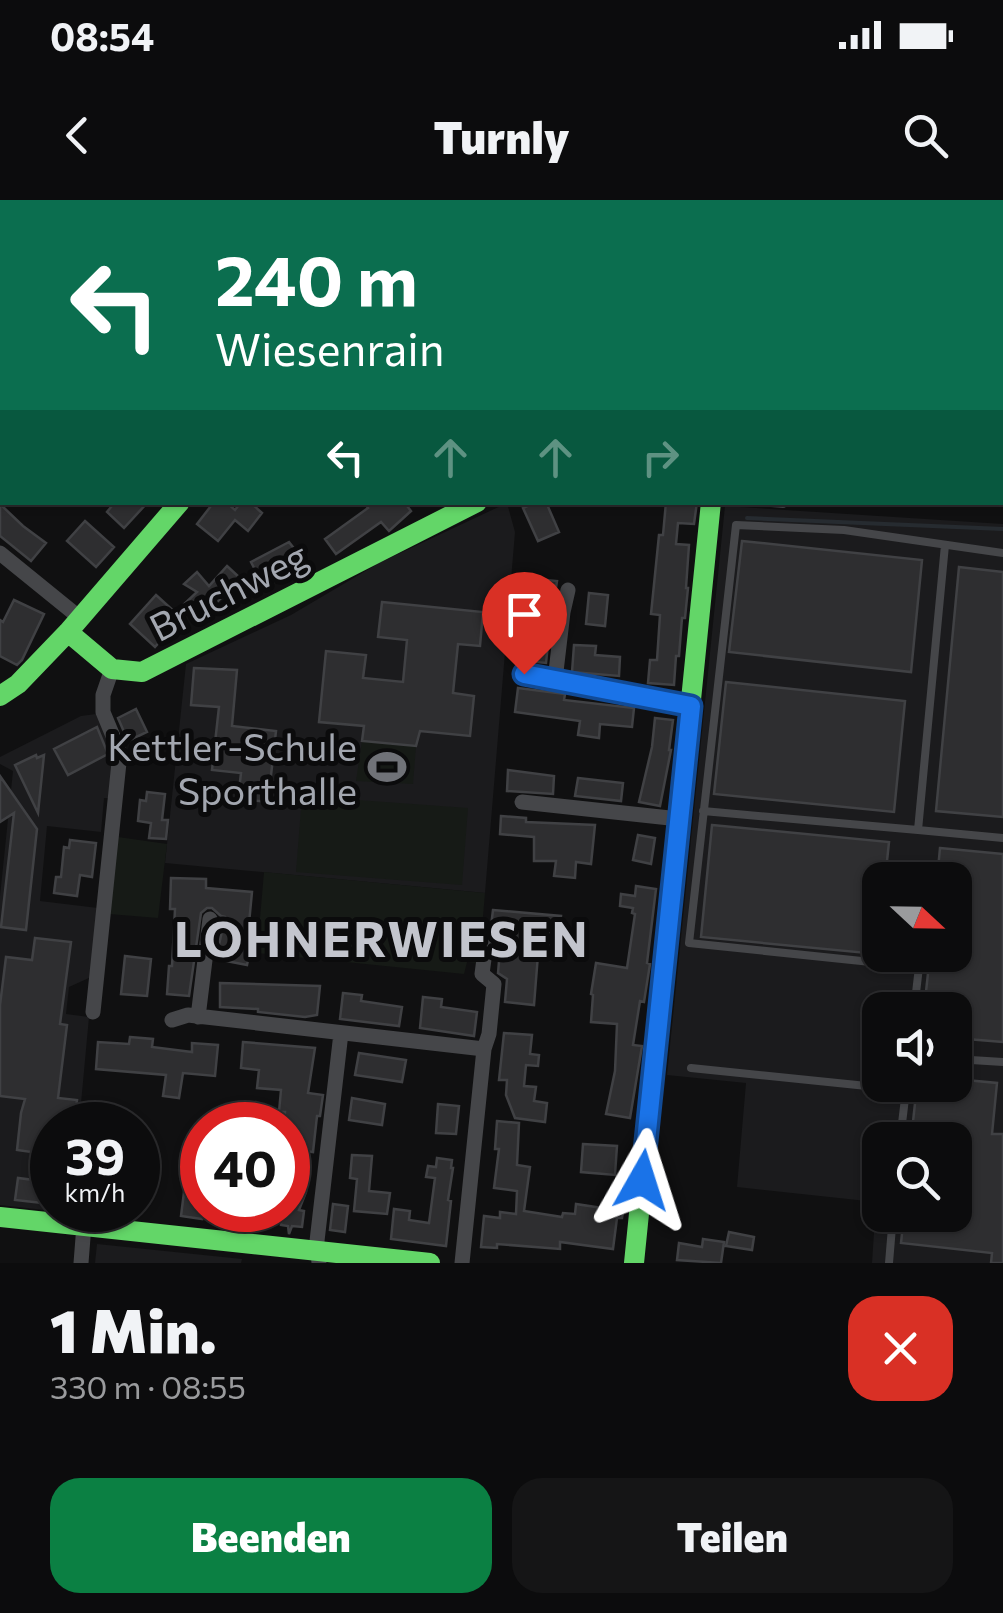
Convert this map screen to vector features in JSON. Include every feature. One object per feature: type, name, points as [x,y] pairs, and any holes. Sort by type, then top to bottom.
[{"type":"street","points":[[0,696],[18,684],[74,625],[177,505]]},
{"type":"street","name":"Bruchweg","points":[[74,625],[112,669],[142,672],[471,505]]},
{"type":"street","points":[[634,1263],[711,505]]},
{"type":"street","points":[[0,552],[74,625]]},
{"type":"street","points":[[555,680],[568,590]]},
{"type":"street","points":[[93,1012],[120,753],[103,712],[103,694],[112,669]]},
{"type":"street","points":[[524,674],[691,706]]},
{"type":"street","points":[[522,802],[679,820]]},
{"type":"street","points":[[198,1016],[210,920]]},
{"type":"street","points":[[462,1263],[494,984],[482,974],[486,944]]},
{"type":"street","points":[[172,1020],[188,1015],[484,1049]]},
{"type":"street","points":[[318,1258],[341,1033]]},
{"type":"street","points":[[0,1217],[30,1220]]},
{"type":"street","points":[[81,1263],[83,1232]]},
{"type":"street","points":[[134,1232],[318,1258],[430,1263]]},
{"type":"lane","points":[[916,992],[919,968],[688,943],[736,525],[844,530],[1003,553]]},
{"type":"lane","points":[[918,830],[946,545]]},
{"type":"lane","points":[[703,811],[1003,838]]},
{"type":"lane","points":[[972,1060],[1003,1062]]},
{"type":"lane","points":[[691,1068],[862,1084]]},
{"type":"lane","points":[[889,1263],[892,1232]]},
{"type":"shaded area","points":[[508,505],[515,532],[485,893],[165,863],[186,664],[291,615],[379,563]]},
{"type":"shaded area","points":[[725,506],[1003,524],[1003,1263],[872,1263],[874,1232],[972,1232],[972,1122],[862,1122],[862,1200],[737,1187],[746,1083],[667,1075]]},
{"type":"shaded area","points":[[96,714],[115,752],[101,832],[47,826],[40,901],[98,908],[91,977],[69,987],[66,1014],[89,1017],[81,1102],[30,1102],[30,1208],[0,1205],[0,896],[13,771],[0,764],[0,757],[81,716]]},
{"type":"shaded area","name":"Kettler-Schule Sporthalle","points":[[362,741],[416,746],[413,784],[356,781]]},
{"type":"shaded area","points":[[302,796],[468,808],[462,885],[296,872]]},
{"type":"shaded area","points":[[118,837],[167,844],[158,918],[109,914]]},
{"type":"shaded area","points":[[264,872],[485,893],[479,963],[467,962],[464,974],[257,953]]},
{"type":"shaded area","points":[[97,1244],[242,1259],[241,1263],[95,1263]]},
{"type":"building","points":[[1,505],[46,543],[31,561],[0,536]]},
{"type":"building","points":[[113,505],[145,505],[124,528],[107,512]]},
{"type":"building","points":[[212,505],[229,505],[235,510],[239,505],[253,505],[262,513],[248,531],[235,520],[218,541],[197,524]]},
{"type":"building","points":[[366,505],[406,505],[411,511],[389,531],[381,522],[336,554],[325,539],[368,508]]},
{"type":"building","points":[[547,505],[559,532],[538,541],[523,508]]},
{"type":"building","points":[[666,505],[697,505],[694,524],[678,523],[676,544],[689,545],[688,588],[674,685],[648,683],[650,660],[657,660],[660,615],[651,614],[659,535],[663,535]]},
{"type":"building","points":[[85,521],[114,547],[96,567],[67,541]]},
{"type":"building","points":[[742,541],[922,560],[911,672],[729,652]]},
{"type":"building","points":[[289,542],[307,565],[264,587],[251,562]]},
{"type":"building","points":[[227,566],[251,588],[236,605],[225,594],[196,623],[181,607],[197,592],[184,584],[197,572],[209,586]]},
{"type":"building","points":[[959,567],[1003,572],[1003,817],[936,811]]},
{"type":"building","points":[[536,579],[557,581],[553,607],[534,605],[532,620],[516,618],[519,590],[534,592]]},
{"type":"building","points":[[589,593],[608,595],[605,626],[586,624]]},
{"type":"building","points":[[156,595],[176,613],[164,625],[171,629],[155,647],[130,624]]},
{"type":"building","points":[[14,600],[44,614],[17,665],[0,656],[0,620],[3,622]]},
{"type":"building","points":[[382,602],[483,612],[480,646],[458,644],[453,693],[474,696],[470,736],[420,731],[416,746],[362,741],[364,726],[319,722],[326,651],[366,655],[363,678],[403,682],[407,640],[378,637]]},
{"type":"building","points":[[529,633],[549,635],[546,663],[526,661]]},
{"type":"building","points":[[574,645],[596,646],[595,655],[620,657],[619,676],[572,672]]},
{"type":"building","points":[[194,668],[237,670],[232,726],[276,731],[268,802],[238,799],[241,773],[212,770],[219,707],[191,705]]},
{"type":"building","points":[[726,682],[905,701],[894,812],[714,794]]},
{"type":"building","points":[[518,688],[565,694],[564,700],[634,708],[632,727],[600,724],[599,738],[578,735],[580,721],[515,712]]},
{"type":"building","points":[[136,709],[147,732],[128,741],[118,718]]},
{"type":"building","points":[[655,718],[673,720],[660,806],[639,802]]},
{"type":"building","points":[[97,727],[108,754],[68,775],[54,749]]},
{"type":"building","points":[[44,755],[38,813],[15,765]]},
{"type":"building","points":[[508,770],[554,776],[553,794],[507,791]]},
{"type":"building","points":[[0,776],[37,829],[26,930],[1,927],[14,813],[0,822]]},
{"type":"building","points":[[578,778],[623,783],[621,801],[575,796]]},
{"type":"building","points":[[147,792],[165,794],[162,820],[168,820],[166,839],[149,838],[151,823],[138,821],[140,800],[146,801]]},
{"type":"building","points":[[501,816],[526,818],[526,822],[595,825],[591,864],[576,862],[575,878],[554,876],[556,861],[534,861],[534,837],[500,834]]},
{"type":"building","points":[[712,825],[889,842],[887,862],[862,862],[862,953],[701,937]]},
{"type":"building","points":[[638,835],[655,838],[651,864],[633,860]]},
{"type":"building","points":[[70,840],[96,843],[92,877],[80,875],[77,896],[54,893],[56,877],[61,877],[64,847],[69,848]]},
{"type":"building","points":[[940,848],[1003,854],[1003,1042],[972,1039],[972,992],[926,992],[928,972],[972,972],[972,862],[939,862]]},
{"type":"building","points":[[171,878],[206,879],[206,888],[252,892],[248,934],[253,935],[247,965],[216,959],[225,917],[207,908],[201,913],[189,996],[167,994],[175,909],[170,909]]},
{"type":"building","points":[[636,886],[656,889],[647,963],[650,964],[633,1045],[642,1046],[630,1118],[606,1114],[615,1071],[617,1024],[591,1022],[591,994],[596,963],[627,968],[635,914],[633,908],[620,906],[621,894],[635,896]]},
{"type":"building","points":[[493,910],[561,916],[557,945],[539,942],[534,1005],[505,1002],[507,979],[498,973],[501,938],[490,934]]},
{"type":"building","points":[[35,938],[71,942],[60,1024],[67,1025],[58,1098],[77,1100],[30,1102],[30,1152],[17,1150],[25,1099],[0,1096],[0,1005],[6,957],[32,960]]},
{"type":"building","points":[[125,956],[151,959],[147,996],[121,994]]},
{"type":"building","points":[[220,983],[320,986],[317,1015],[220,1007]]},
{"type":"building","points":[[343,993],[362,995],[361,1001],[402,1007],[399,1026],[340,1019]]},
{"type":"building","points":[[423,997],[442,999],[441,1007],[477,1012],[474,1036],[420,1028]]},
{"type":"building","points":[[504,1033],[532,1035],[530,1054],[539,1055],[538,1066],[526,1065],[524,1086],[536,1087],[534,1101],[547,1103],[545,1122],[515,1118],[506,1095],[507,1080],[499,1080]]},
{"type":"building","points":[[130,1037],[153,1039],[152,1047],[192,1052],[192,1043],[218,1045],[215,1076],[183,1073],[179,1098],[163,1096],[166,1075],[96,1069],[98,1042],[129,1044]]},
{"type":"building","points":[[243,1042],[315,1048],[308,1093],[323,1095],[313,1152],[310,1102],[280,1102],[281,1090],[257,1088],[259,1070],[241,1068]]},
{"type":"building","points":[[359,1053],[406,1060],[402,1082],[355,1075]]},
{"type":"building","points":[[972,1081],[997,1083],[992,1134],[1003,1134],[1003,1263],[991,1263],[992,1253],[901,1243],[902,1232],[972,1232],[972,1122],[913,1122],[915,1102],[972,1102]]},
{"type":"building","points":[[352,1098],[385,1104],[382,1125],[349,1120]]},
{"type":"building","points":[[438,1104],[459,1106],[456,1134],[436,1133]]},
{"type":"building","points":[[497,1121],[519,1123],[517,1165],[530,1167],[524,1211],[562,1217],[563,1213],[575,1214],[576,1204],[609,1209],[610,1204],[624,1206],[622,1218],[617,1218],[613,1249],[560,1242],[560,1249],[497,1244],[497,1248],[481,1247],[484,1216],[516,1214],[517,1191],[494,1188],[499,1149],[495,1149]]},
{"type":"building","points":[[583,1144],[617,1146],[615,1175],[581,1172]]},
{"type":"building","points":[[352,1155],[372,1156],[369,1191],[390,1193],[387,1214],[354,1211],[357,1179],[350,1178]]},
{"type":"building","points":[[437,1158],[452,1160],[453,1168],[446,1246],[391,1239],[394,1209],[410,1211],[409,1220],[429,1223],[435,1178],[426,1177],[428,1166],[436,1167]]},
{"type":"building","points":[[18,1178],[30,1180],[30,1202],[15,1200]]},
{"type":"building","points":[[333,1204],[348,1206],[345,1232],[330,1230]]},
{"type":"building","points":[[729,1232],[754,1237],[752,1250],[726,1246]]},
{"type":"building","points":[[703,1239],[724,1242],[721,1263],[677,1260],[679,1243],[702,1247]]},
{"type":"waterway","points":[[747,518],[1003,529]]},
{"type":"traffic: fast","points":[[0,696],[18,684],[68,632],[177,505]]},
{"type":"traffic: fast","points":[[68,632],[112,669],[142,672],[471,505]]},
{"type":"traffic: fast","points":[[634,1263],[711,505]]},
{"type":"traffic: fast","points":[[0,1217],[430,1263]]},
{"type":"place","name":"Kettler-Schule Sporthalle","points":[[387,767]]},
{"type":"district","name":"LOHNERWIESEN","points":[[382,937]]},
{"type":"route","points":[[524,674],[691,706],[642,1180]]}]
